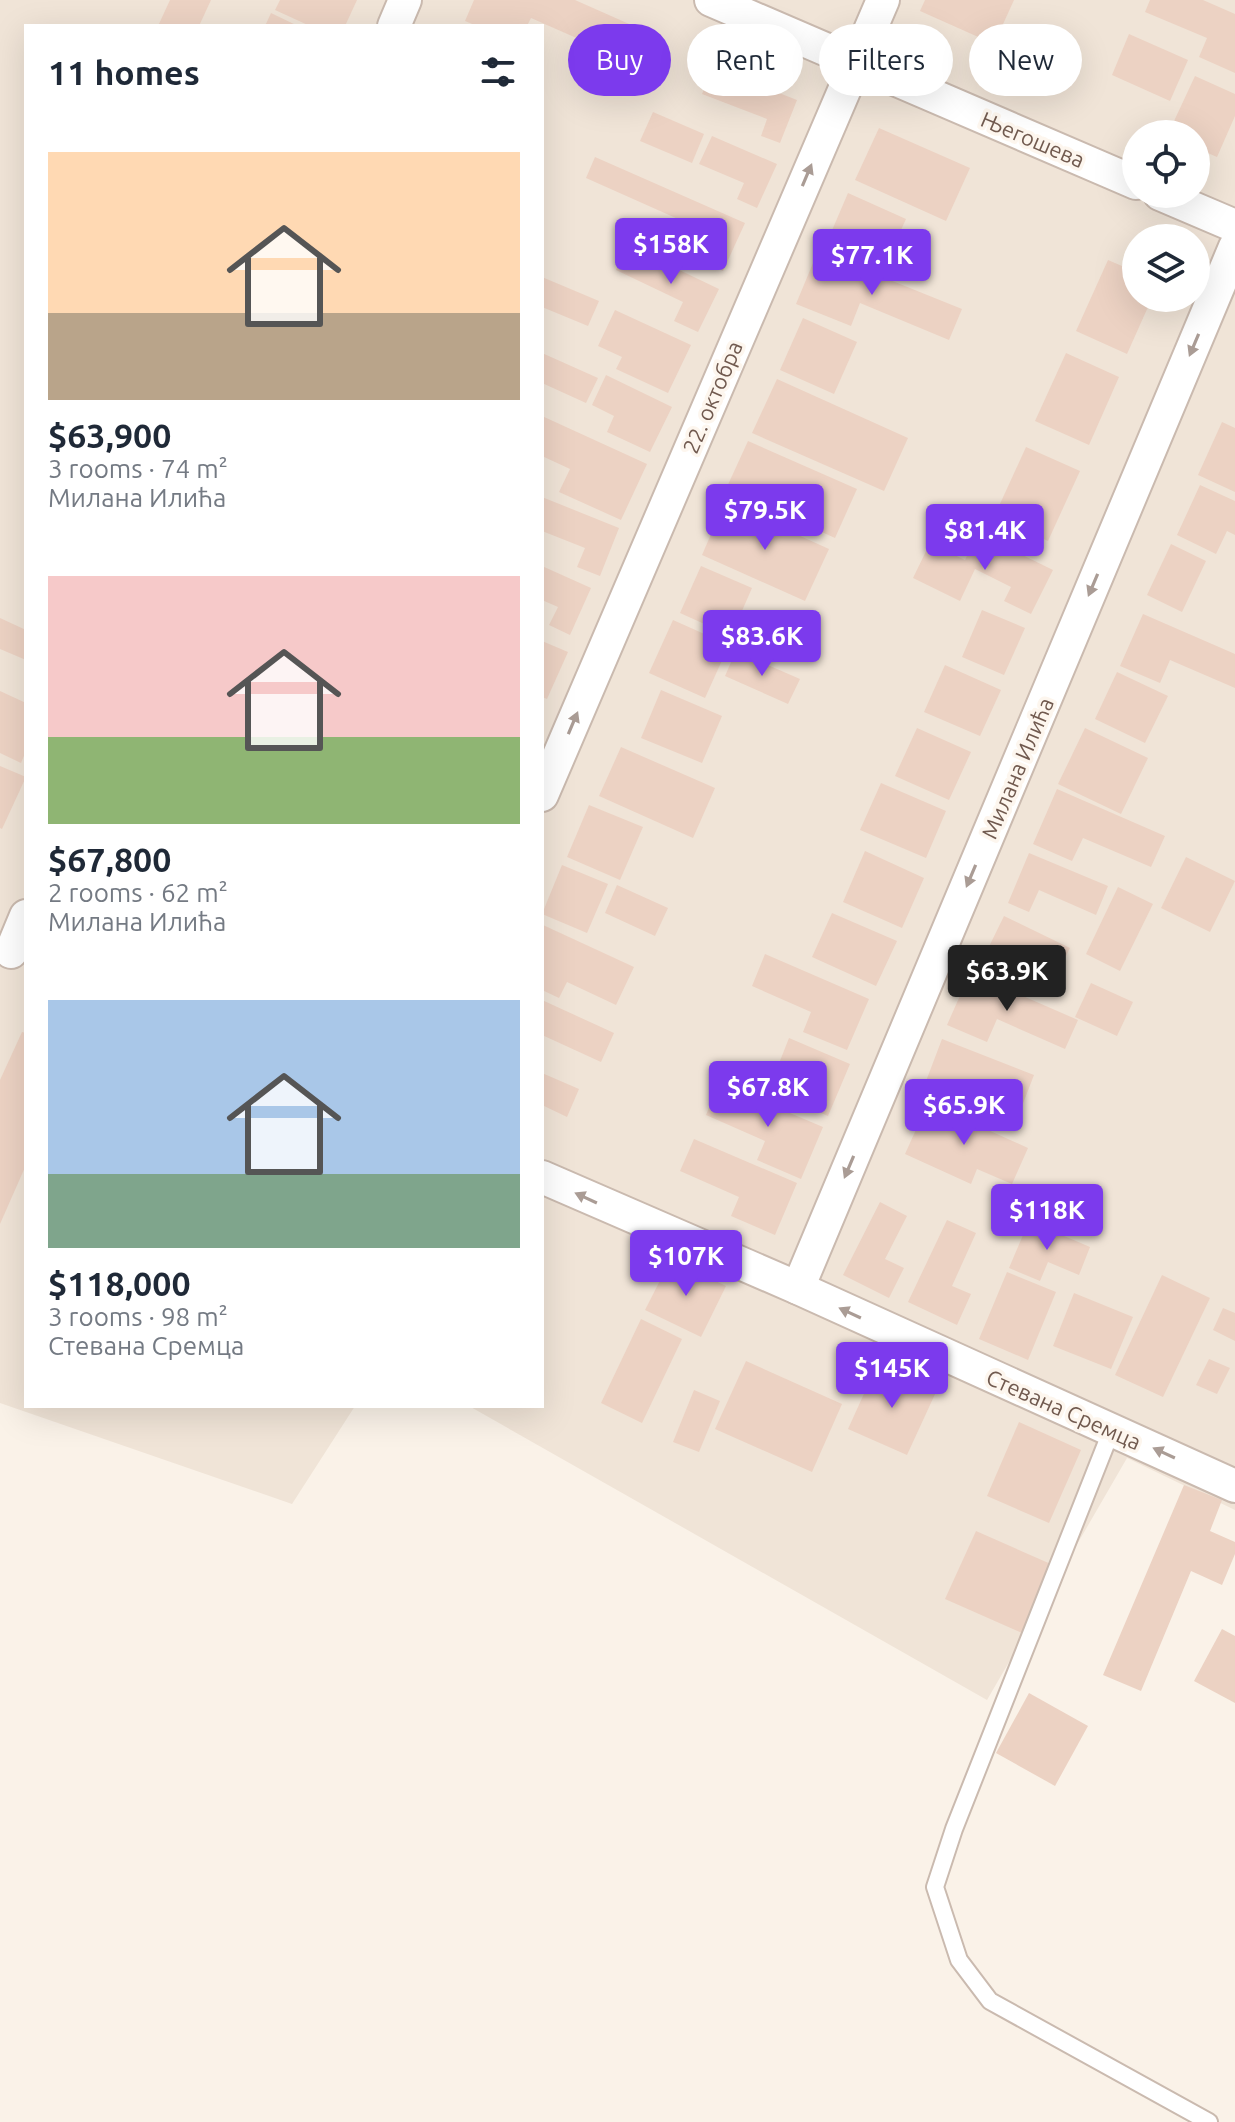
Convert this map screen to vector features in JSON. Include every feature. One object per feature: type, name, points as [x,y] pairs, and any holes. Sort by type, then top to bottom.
[{"type":"street","points":[[395,24],[405,0]]},
{"type":"street","name":"Његошева","points":[[711,0],[819,46]]},
{"type":"street","name":"22. октобра","points":[[872,24],[883,0]]},
{"type":"street","name":"22. октобра","points":[[544,790],[840,96]]},
{"type":"street","name":"Његошева","points":[[934,96],[1122,177]]},
{"type":"street","points":[[1193,208],[1235,226]]},
{"type":"street","name":"Милана Илића","points":[[798,1288],[1235,247]]},
{"type":"street","points":[[12,952],[24,921]]},
{"type":"street","name":"Стевана Сремца","points":[[544,1178],[798,1288],[1235,1486]]},
{"type":"lane","points":[[1112,1429],[954,1829],[935,1887],[959,1960],[990,2001],[1209,2122]]},
{"type":"shaded area","points":[[0,0],[1235,0],[1235,1510],[1127,1458],[987,1700],[473,1408],[544,1408],[544,24],[24,24],[24,1408],[354,1408],[292,1504],[0,1403]]},
{"type":"building","points":[[170,0],[211,0],[200,24],[159,24]]},
{"type":"building","points":[[280,0],[357,0],[346,24],[306,24],[275,10]]},
{"type":"building","points":[[474,0],[575,0],[629,24],[568,24],[568,34],[531,18],[528,24],[472,24],[465,21]]},
{"type":"building","points":[[925,0],[1014,0],[1003,24],[969,24],[969,33],[920,11]]},
{"type":"building","points":[[1150,0],[1203,0],[1235,14],[1235,73],[1199,57],[1207,38],[1145,12]]},
{"type":"building","points":[[271,13],[294,24],[266,24]]},
{"type":"building","points":[[1129,34],[1188,60],[1170,101],[1112,75]]},
{"type":"building","points":[[1195,76],[1235,94],[1235,116],[1217,157],[1210,154],[1210,120],[1175,120]]},
{"type":"building","points":[[707,96],[787,96],[797,100],[780,143],[761,136],[767,119]]},
{"type":"building","points":[[653,112],[704,134],[692,163],[640,141]]},
{"type":"building","points":[[879,128],[970,168],[946,221],[855,180]]},
{"type":"building","points":[[712,136],[777,164],[757,208],[737,199],[744,183],[699,164]]},
{"type":"building","points":[[595,157],[745,223],[723,271],[692,258],[700,241],[674,230],[678,219],[586,178]]},
{"type":"building","points":[[848,193],[906,219],[884,267],[827,242]]},
{"type":"building","points":[[627,245],[719,289],[698,332],[674,321],[683,302],[616,270]]},
{"type":"building","points":[[818,251],[962,309],[949,340],[860,303],[851,326],[796,304]]},
{"type":"building","points":[[1108,260],[1122,266],[1122,312],[1146,312],[1127,354],[1076,331]]},
{"type":"building","points":[[544,278],[599,301],[588,326],[544,308]]},
{"type":"building","points":[[615,310],[691,345],[668,393],[616,369],[622,357],[598,346]]},
{"type":"building","points":[[803,318],[857,342],[834,394],[780,370]]},
{"type":"building","points":[[1066,353],[1119,377],[1089,445],[1035,421]]},
{"type":"building","points":[[544,354],[598,378],[586,403],[544,384]]},
{"type":"building","points":[[606,375],[672,407],[650,452],[607,432],[614,416],[592,405]]},
{"type":"building","points":[[777,379],[908,438],[884,491],[752,433]]},
{"type":"building","points":[[544,417],[647,464],[621,520],[559,492],[570,469],[544,457]]},
{"type":"building","points":[[1222,422],[1235,428],[1235,492],[1198,475]]},
{"type":"building","points":[[748,441],[857,489],[835,538],[726,489]]},
{"type":"building","points":[[1026,447],[1080,471],[1048,541],[994,517]]},
{"type":"building","points":[[1200,485],[1235,501],[1235,535],[1227,531],[1216,554],[1177,535]]},
{"type":"building","points":[[544,498],[619,528],[600,576],[577,567],[585,548],[544,532]]},
{"type":"building","points":[[725,502],[829,549],[805,601],[702,555]]},
{"type":"building","points":[[978,533],[1053,570],[1031,614],[1004,601],[1011,587],[975,569],[960,601],[913,578],[930,543],[965,560]]},
{"type":"building","points":[[1171,544],[1206,561],[1182,612],[1147,595]]},
{"type":"building","points":[[701,566],[752,588],[731,636],[680,613]]},
{"type":"building","points":[[544,567],[591,588],[570,635],[549,625],[558,607],[544,601]]},
{"type":"building","points":[[982,610],[1025,628],[1004,675],[962,657]]},
{"type":"building","points":[[1143,614],[1235,654],[1235,688],[1170,660],[1160,683],[1120,666]]},
{"type":"building","points":[[0,618],[24,629],[24,659],[0,649]]},
{"type":"building","points":[[673,620],[729,645],[705,698],[649,673]]},
{"type":"building","points":[[544,642],[568,652],[547,699],[544,698]]},
{"type":"building","points":[[736,651],[800,679],[788,704],[725,676]]},
{"type":"building","points":[[945,665],[1001,690],[980,736],[924,712]]},
{"type":"building","points":[[1117,672],[1168,696],[1145,743],[1095,719]]},
{"type":"building","points":[[661,690],[722,716],[702,763],[641,738]]},
{"type":"building","points":[[0,691],[24,702],[24,756],[21,763],[0,753]]},
{"type":"building","points":[[917,728],[971,752],[949,800],[895,776]]},
{"type":"building","points":[[1085,728],[1148,758],[1121,814],[1058,784]]},
{"type":"building","points":[[621,747],[715,788],[693,838],[599,796]]},
{"type":"building","points":[[0,766],[24,776],[24,781],[0,828]]},
{"type":"building","points":[[881,783],[946,811],[926,858],[860,830]]},
{"type":"building","points":[[1057,789],[1165,836],[1151,867],[1083,838],[1072,861],[1033,844]]},
{"type":"building","points":[[589,805],[643,827],[620,880],[567,857]]},
{"type":"building","points":[[865,851],[924,878],[902,928],[843,902]]},
{"type":"building","points":[[1029,853],[1108,886],[1096,915],[1039,890],[1029,912],[1008,903]]},
{"type":"building","points":[[1186,857],[1235,881],[1210,932],[1161,908]]},
{"type":"building","points":[[562,865],[608,884],[587,933],[544,915]]},
{"type":"building","points":[[617,885],[668,908],[655,936],[605,913]]},
{"type":"building","points":[[1118,887],[1153,904],[1120,971],[1086,954]]},
{"type":"building","points":[[832,913],[897,941],[876,986],[812,957]]},
{"type":"building","points":[[1004,916],[1070,948],[1057,974],[1031,961],[1020,984],[980,965]]},
{"type":"building","points":[[544,925],[634,967],[616,1005],[567,982],[559,998],[544,991]]},
{"type":"building","points":[[765,954],[869,999],[847,1050],[803,1032],[811,1012],[752,986]]},
{"type":"building","points":[[970,973],[1078,1020],[1065,1049],[997,1019],[987,1042],[947,1025]]},
{"type":"building","points":[[1091,983],[1133,1002],[1117,1036],[1075,1017]]},
{"type":"building","points":[[544,1001],[614,1033],[601,1062],[544,1036]]},
{"type":"building","points":[[24,1032],[24,1170],[0,1224],[0,1080]]},
{"type":"building","points":[[789,1038],[850,1064],[828,1116],[784,1097],[792,1077],[776,1071]]},
{"type":"building","points":[[942,1039],[1034,1075],[1022,1106],[975,1088],[968,1106],[923,1089]]},
{"type":"building","points":[[544,1074],[579,1089],[567,1117],[544,1106]]},
{"type":"building","points":[[719,1083],[823,1127],[801,1179],[757,1160],[765,1141],[706,1115]]},
{"type":"building","points":[[928,1103],[1028,1148],[1012,1184],[977,1169],[971,1184],[905,1154]]},
{"type":"building","points":[[694,1139],[797,1183],[775,1235],[731,1216],[739,1197],[680,1171]]},
{"type":"building","points":[[880,1202],[907,1216],[885,1259],[904,1268],[889,1298],[843,1275]]},
{"type":"building","points":[[947,1220],[976,1233],[952,1286],[971,1294],[957,1325],[908,1302]]},
{"type":"building","points":[[1029,1221],[1090,1247],[1079,1275],[1048,1262],[1040,1281],[1009,1268]]},
{"type":"building","points":[[671,1259],[726,1286],[701,1337],[645,1310]]},
{"type":"building","points":[[1007,1272],[1056,1292],[1028,1360],[979,1339]]},
{"type":"building","points":[[1162,1275],[1210,1298],[1163,1397],[1115,1375]]},
{"type":"building","points":[[1074,1293],[1133,1317],[1111,1369],[1053,1346]]},
{"type":"building","points":[[1223,1308],[1235,1313],[1235,1341],[1213,1330]]},
{"type":"building","points":[[641,1319],[682,1339],[642,1423],[601,1403]]},
{"type":"building","points":[[1209,1359],[1230,1368],[1217,1394],[1196,1385]]},
{"type":"building","points":[[746,1361],[842,1404],[812,1472],[715,1429]]},
{"type":"building","points":[[877,1365],[936,1392],[907,1455],[848,1429]]},
{"type":"building","points":[[694,1390],[720,1401],[699,1452],[673,1442]]},
{"type":"building","points":[[1019,1422],[1081,1450],[1049,1523],[987,1496]]},
{"type":"building","points":[[1184,1485],[1222,1500],[1210,1531],[1235,1542],[1235,1554],[1222,1585],[1191,1571],[1141,1691],[1103,1675]]},
{"type":"building","points":[[976,1531],[1053,1565],[1022,1633],[945,1599]]},
{"type":"building","points":[[1222,1629],[1235,1636],[1235,1703],[1194,1681]]},
{"type":"building","points":[[1029,1693],[1088,1726],[1055,1786],[996,1753]]}]
